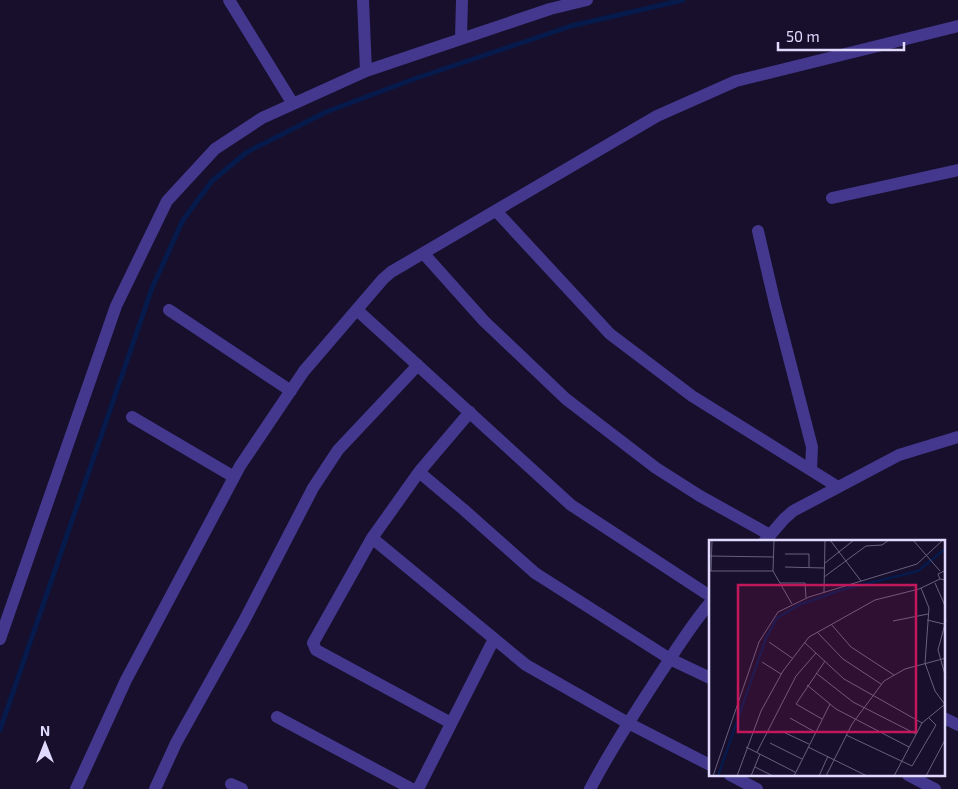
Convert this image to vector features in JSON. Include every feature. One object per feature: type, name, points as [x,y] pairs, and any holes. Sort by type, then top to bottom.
[{"type":"street","points":[[229,0],[293,104]]},
{"type":"street","points":[[363,0],[366,71]]},
{"type":"street","points":[[462,0],[462,38]]},
{"type":"street","points":[[0,639],[116,306],[167,202],[215,149],[262,118],[366,71],[550,9],[586,0]]},
{"type":"street","points":[[76,789],[126,680],[240,466],[304,371],[383,279],[657,116],[736,81],[958,26]]},
{"type":"street","points":[[832,198],[958,170]]},
{"type":"street","points":[[497,212],[610,334],[692,396],[838,487]]},
{"type":"street","points":[[758,231],[812,447],[812,470]]},
{"type":"street","points":[[424,254],[484,321],[566,399],[656,468],[767,538],[793,511],[838,487],[899,455],[958,437]]},
{"type":"street","points":[[170,310],[291,391]]},
{"type":"street","points":[[357,310],[571,505],[709,595]]},
{"type":"street","points":[[155,789],[176,743],[244,621],[313,488],[338,450],[418,365]]},
{"type":"street","points":[[451,723],[316,650],[313,643],[372,538],[419,472],[470,412]]},
{"type":"street","points":[[132,417],[234,478]]},
{"type":"street","points":[[419,472],[535,573],[670,658],[709,678]]},
{"type":"street","points":[[372,538],[526,665],[709,764]]},
{"type":"street","points":[[590,789],[628,722],[695,620],[709,604]]},
{"type":"street","points":[[418,789],[494,639]]},
{"type":"street","points":[[277,717],[412,789]]},
{"type":"street","points":[[946,719],[958,725]]},
{"type":"street","points":[[732,776],[757,789]]},
{"type":"street","points":[[910,776],[935,789]]},
{"type":"waterway","points":[[0,730],[152,288],[183,220],[212,181],[247,152],[326,112],[414,79],[571,26],[683,0]]}]
